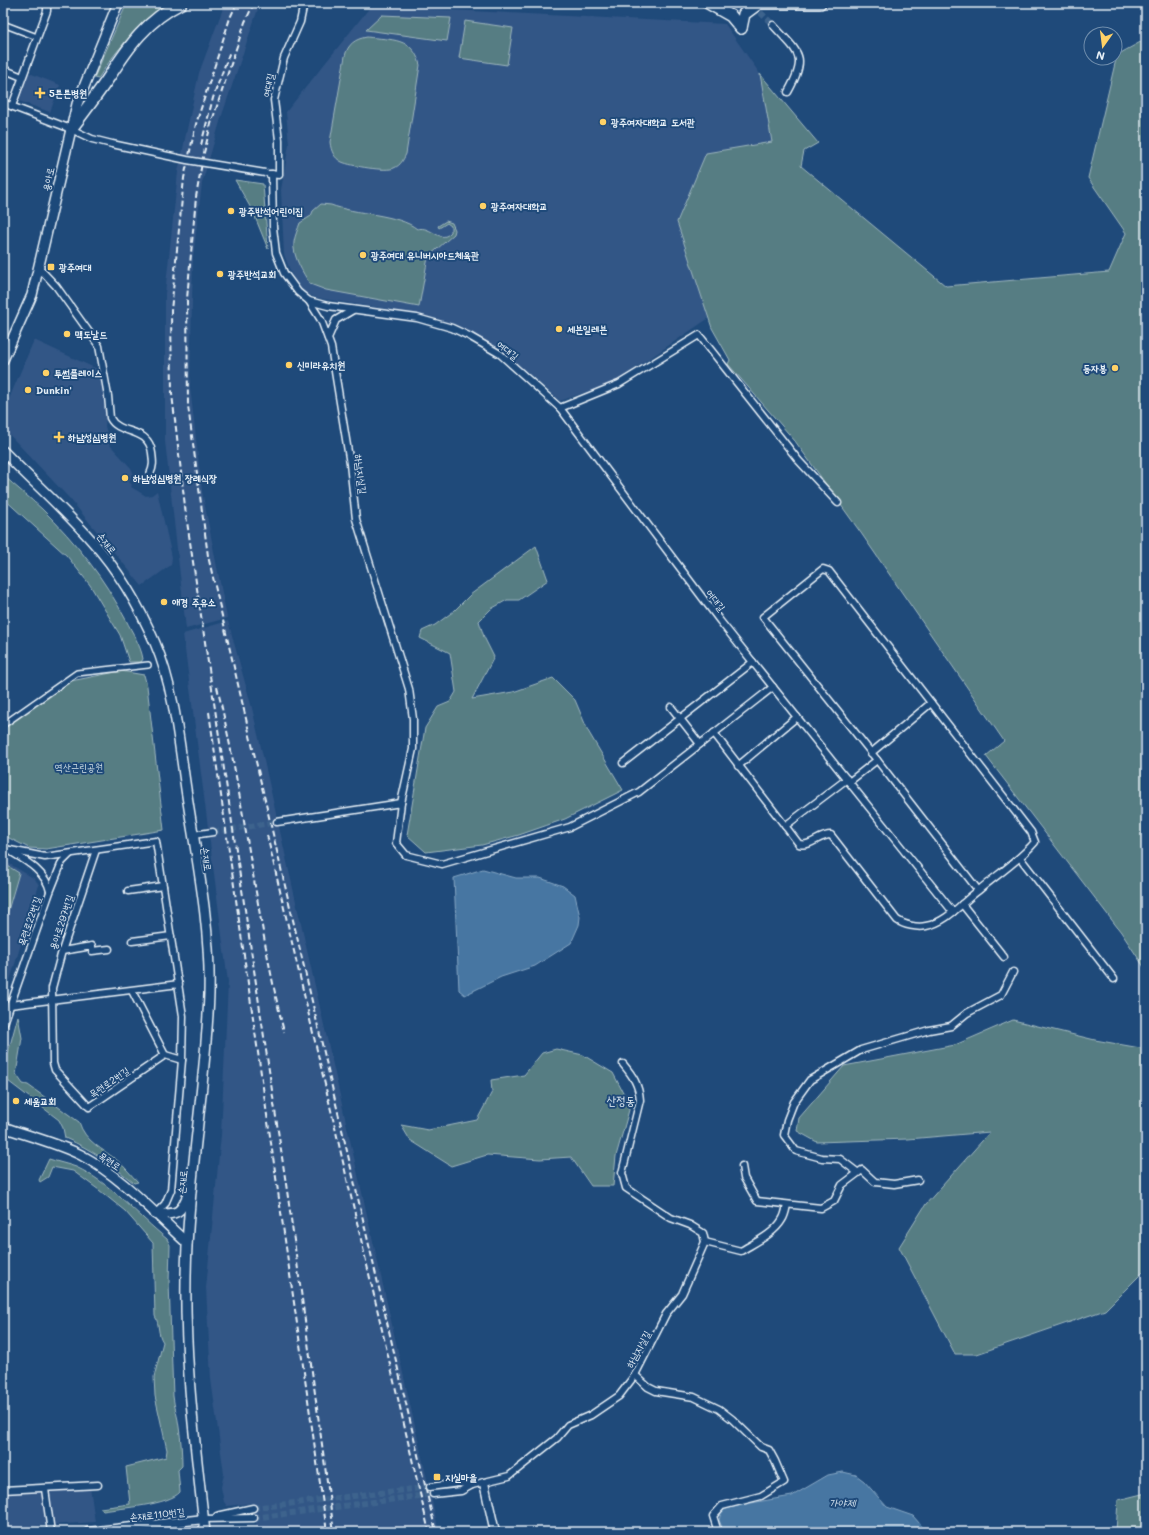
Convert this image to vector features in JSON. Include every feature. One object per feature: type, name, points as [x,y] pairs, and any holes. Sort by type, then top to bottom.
[{"type":"highway","points":[[71,129],[109,77],[128,46],[143,29],[155,19],[181,3]]},
{"type":"highway","points":[[708,3],[731,16],[741,28],[744,14],[759,3]]},
{"type":"highway","points":[[749,3],[820,3]]},
{"type":"main road","name":"용아로","points":[[3,360],[32,295],[77,104],[118,3]]},
{"type":"main road","name":"손재로","points":[[3,451],[93,542],[125,586],[156,644],[173,703],[206,934],[209,992],[187,1243],[186,1340],[190,1402],[205,1532]]},
{"type":"main road","points":[[3,459],[14,462]]},
{"type":"main road","name":"목련로","points":[[3,1127],[79,1154],[95,1163],[117,1179],[187,1243]]},
{"type":"main road","points":[[155,1214],[173,1214],[179,1212],[184,1207],[193,1180]]},
{"type":"street","points":[[12,106],[47,11],[47,3]]},
{"type":"street","name":"여대길","points":[[304,3],[300,22],[284,58],[274,100],[279,140],[279,175],[268,173],[276,253],[291,284],[309,301],[328,306],[417,318],[452,328],[500,354],[560,408],[720,621],[953,912]]},
{"type":"street","points":[[3,24],[38,37]]},
{"type":"street","points":[[773,25],[796,51],[800,62],[799,70],[788,92]]},
{"type":"street","points":[[3,70],[22,77]]},
{"type":"street","points":[[3,103],[71,129],[92,139],[179,158],[268,173]]},
{"type":"street","points":[[39,268],[56,286],[97,342],[108,396],[110,418],[119,426],[149,439],[154,466],[150,474]]},
{"type":"street","name":"하남지실길","points":[[309,301],[321,320],[328,338],[350,464],[356,519],[409,688],[413,719],[413,749],[401,803],[396,843],[406,855],[442,864],[570,827],[639,792],[773,687]]},
{"type":"street","points":[[328,338],[336,320],[354,310]]},
{"type":"street","points":[[560,408],[619,384],[699,336],[799,460],[838,503]]},
{"type":"street","points":[[714,733],[734,756],[738,766],[799,844],[806,846],[825,835],[831,835],[897,920],[904,924],[925,927],[942,921],[978,890],[1021,859],[1035,842],[1031,832],[829,571],[823,569],[763,617],[978,890]]},
{"type":"street","points":[[623,763],[753,662]]},
{"type":"street","points":[[3,725],[77,673],[148,665]]},
{"type":"street","points":[[871,753],[931,703]]},
{"type":"street","points":[[671,707],[700,744]]},
{"type":"street","points":[[738,766],[797,717]]},
{"type":"street","points":[[785,826],[877,760]]},
{"type":"street","points":[[277,822],[401,803]]},
{"type":"street","name":"손재로","points":[[193,835],[212,832]]},
{"type":"street","points":[[40,874],[38,865],[47,857],[156,841],[183,1016],[182,1060],[171,1190],[165,1204],[155,1214]]},
{"type":"street","points":[[4,848],[56,858],[60,868]]},
{"type":"street","points":[[4,848],[26,860],[47,882],[50,892]]},
{"type":"street","name":"용아로297번길","points":[[52,1001],[52,988],[62,951],[96,850]]},
{"type":"street","points":[[40,874],[50,879],[58,874],[62,862],[70,854]]},
{"type":"street","points":[[1021,859],[1114,979]]},
{"type":"street","name":"목련로22번길","points":[[3,1026],[50,892],[58,874]]},
{"type":"street","points":[[128,891],[163,886]]},
{"type":"street","points":[[962,904],[1004,957]]},
{"type":"street","points":[[132,941],[171,936]]},
{"type":"street","points":[[62,951],[92,946],[92,951],[109,949]]},
{"type":"street","points":[[857,1172],[840,1159],[822,1158],[796,1151],[784,1136],[787,1120],[794,1102],[810,1080],[861,1050],[929,1030],[951,1026],[967,1013],[1001,996],[1013,972]]},
{"type":"street","points":[[10,1005],[52,1001],[179,984]]},
{"type":"street","points":[[132,991],[165,1055],[182,1060]]},
{"type":"street","name":"목련로2번길","points":[[52,1001],[53,1063],[55,1070],[89,1107],[165,1055]]},
{"type":"street","points":[[623,1064],[634,1078],[639,1091],[640,1100],[622,1173],[626,1188],[671,1218],[690,1224],[704,1233],[705,1242],[741,1251],[763,1238],[782,1221],[787,1205]]},
{"type":"street","points":[[742,1166],[744,1178],[757,1201],[821,1208],[834,1201],[842,1184],[857,1172],[862,1170],[875,1182],[894,1184],[918,1180]]},
{"type":"street","name":"하남지실길","points":[[472,1485],[509,1476],[557,1438],[568,1425],[591,1415],[619,1396],[635,1375],[666,1314],[682,1294],[705,1242]]},
{"type":"street","points":[[635,1375],[648,1387],[656,1391],[694,1397],[719,1409],[732,1419],[761,1447],[769,1450],[776,1461],[784,1482],[761,1496],[722,1506],[713,1516],[718,1532]]},
{"type":"street","points":[[430,1486],[459,1483],[472,1485]]},
{"type":"street","points":[[484,1483],[495,1532]]},
{"type":"street","points":[[3,1490],[45,1489],[98,1485]]},
{"type":"street","points":[[433,1494],[460,1490],[472,1485]]},
{"type":"street","points":[[45,1489],[51,1532]]},
{"type":"street","points":[[204,1519],[253,1508]]},
{"type":"street","points":[[204,1519],[254,1518]]},
{"type":"street","name":"손재로110번길","points":[[94,1532],[204,1519]]},
{"type":"shaded area","points":[[225,3],[260,3],[222,115],[202,183],[193,258],[190,387],[202,491],[227,618],[186,629],[165,441],[165,294],[178,172],[199,73]]},
{"type":"shaded area","name":"광주여자대학교","points":[[371,6],[725,24],[760,74],[772,142],[706,153],[677,222],[709,318],[615,382],[560,401],[503,351],[470,332],[445,321],[418,314],[317,298],[307,294],[298,286],[291,273],[284,254],[281,190],[289,144],[286,112]]},
{"type":"shaded area","name":"5튼튼병원","points":[[29,73],[60,85],[50,112],[19,101]]},
{"type":"shaded area","name":"하남성심병원","points":[[34,340],[99,370],[106,415],[105,426],[110,445],[133,472],[129,482],[132,485],[131,487],[146,496],[152,495],[157,491],[172,557],[171,565],[142,586],[70,499],[3,428],[3,413]]},
{"type":"shaded area","points":[[228,621],[252,708],[439,1532],[236,1532],[257,1529],[253,1503],[227,1506],[224,1502],[221,1487],[224,1474],[211,1379],[206,1288],[221,1135],[228,982],[183,634]]},
{"type":"shaded area","points":[[3,860],[35,879],[39,885],[4,1000]]},
{"type":"shaded area","points":[[90,1487],[95,1522],[3,1528],[3,1494]]},
{"type":"green space","points":[[127,3],[179,3],[153,19],[132,35],[115,54],[98,79],[94,78]]},
{"type":"green space","points":[[382,15],[451,18],[447,41],[366,30]]},
{"type":"green space","points":[[465,21],[513,28],[507,65],[459,58]]},
{"type":"green space","points":[[367,37],[392,40],[406,45],[412,49],[417,56],[420,65],[406,154],[400,164],[390,169],[369,168],[342,162],[335,156],[330,145],[346,52],[350,45],[359,39]]},
{"type":"green space","points":[[1146,39],[1146,970],[1121,932],[986,756],[1004,741],[861,533],[795,441],[728,364],[730,360],[712,328],[677,222],[706,153],[772,142],[760,74],[818,143],[804,151],[801,166],[946,286],[1109,272],[1126,233],[1088,178],[1114,66],[1123,66],[1123,52]]},
{"type":"green space","points":[[235,180],[263,184],[268,249],[253,212]]},
{"type":"green space","name":"광주여대 유니버시아드체육관","points":[[321,204],[388,217],[409,224],[417,229],[427,230],[439,236],[447,235],[451,232],[451,226],[447,223],[439,228],[438,226],[446,221],[452,223],[455,230],[454,234],[428,257],[419,307],[326,290],[310,284],[296,258],[294,242],[300,223],[311,216],[313,211]]},
{"type":"green space","points":[[3,475],[37,505],[66,534],[99,575],[138,644],[143,659],[141,662],[129,662],[120,635],[90,585],[67,556],[3,498]]},
{"type":"green space","points":[[536,546],[548,580],[519,600],[507,600],[491,609],[479,621],[484,637],[494,657],[472,699],[513,692],[553,678],[575,700],[588,731],[623,790],[565,819],[519,835],[482,845],[426,852],[407,835],[425,728],[438,707],[450,702],[456,692],[450,653],[420,638],[422,631],[435,625],[454,611],[470,595]]},
{"type":"green space","name":"역산근린공원","points":[[121,671],[144,675],[147,686],[164,830],[46,849],[29,848],[3,835],[3,729],[47,696],[71,681]]},
{"type":"green space","points":[[3,863],[19,873],[7,914],[3,912]]},
{"type":"green space","points":[[18,1016],[22,1038],[16,1074],[23,1084],[28,1085],[79,1122],[90,1140],[118,1161],[138,1182],[134,1183],[109,1163],[65,1138],[63,1128],[59,1120],[4,1078],[3,1071]]},
{"type":"green space","points":[[1013,1020],[1095,1040],[1146,1049],[1146,1269],[1105,1310],[977,1354],[955,1354],[899,1247],[926,1204],[990,1132],[908,1139],[817,1142],[797,1131],[799,1118],[844,1066],[955,1045]]},
{"type":"green space","points":[[556,1049],[583,1055],[613,1073],[625,1096],[629,1110],[616,1156],[613,1186],[591,1186],[571,1157],[540,1159],[487,1155],[451,1166],[410,1140],[401,1125],[428,1130],[477,1120],[492,1092],[491,1080],[524,1075],[542,1053]]},
{"type":"green space","points":[[49,1159],[76,1167],[101,1182],[167,1239],[170,1245],[169,1282],[173,1396],[180,1432],[182,1466],[178,1470],[180,1492],[166,1500],[156,1503],[103,1511],[100,1508],[130,1504],[126,1467],[166,1457],[167,1450],[155,1396],[154,1377],[163,1342],[155,1316],[153,1243],[125,1211],[73,1171],[52,1167],[48,1177],[40,1182],[39,1180]]},
{"type":"green space","points":[[1146,1493],[1146,1532],[1116,1532],[1118,1500]]},
{"type":"water","points":[[483,869],[516,878],[540,878],[563,886],[575,895],[580,917],[579,925],[571,943],[535,966],[501,977],[465,995],[459,990],[454,878]]},
{"type":"water","name":"가야제","points":[[843,1472],[856,1475],[864,1481],[887,1507],[913,1516],[927,1532],[724,1532],[719,1520],[722,1510],[745,1504],[792,1496],[828,1475]]},
{"type":"tunnel","points":[[754,6],[773,25]]},
{"type":"tunnel","points":[[213,832],[277,822]]},
{"type":"tunnel","points":[[253,1508],[430,1487]]},
{"type":"tunnel","points":[[254,1518],[433,1494]]},
{"type":"railway","points":[[237,3],[230,18],[196,124],[184,178],[171,311],[172,394],[186,515],[289,1204],[334,1532]]},
{"type":"railway","points":[[254,3],[245,22],[211,124],[196,197],[187,299],[188,406],[208,556],[436,1532]]},
{"type":"railway","points":[[201,145],[213,98],[230,51]]},
{"type":"railway","points":[[217,687],[227,730],[274,989],[284,1032]]},
{"type":"railway","points":[[209,712],[327,1532]]},
{"type":"railway","points":[[267,835],[429,1532]]},
{"type":"place","name":"5튼튼병원","points":[[40,93]]},
{"type":"place","name":"광주여자대학교 도서관","points":[[603,122]]},
{"type":"place","name":"광주여자대학교","points":[[483,206]]},
{"type":"place","name":"광주반석어린이집","points":[[231,211]]},
{"type":"place","name":"광주여대 유니버시아드체육관","points":[[363,255]]},
{"type":"place","name":"광주여대","points":[[51,267]]},
{"type":"place","name":"광주반석교회","points":[[220,274]]},
{"type":"place","name":"세븐일레븐","points":[[559,329]]},
{"type":"place","name":"맥도날드","points":[[67,334]]},
{"type":"place","name":"신미라유치원","points":[[289,365]]},
{"type":"place","name":"동자봉","points":[[1115,368]]},
{"type":"place","name":"투썸플레이스","points":[[46,373]]},
{"type":"place","name":"Dunkin'","points":[[28,390]]},
{"type":"place","name":"하남성심병원","points":[[59,437]]},
{"type":"place","name":"하남성심병원 장례식장","points":[[125,478]]},
{"type":"place","name":"애경 주유소","points":[[164,602]]},
{"type":"place","name":"세움교회","points":[[16,1101]]},
{"type":"place","name":"지실마을","points":[[437,1477]]},
{"type":"district","name":"산정동","points":[[621,1100]]}]
